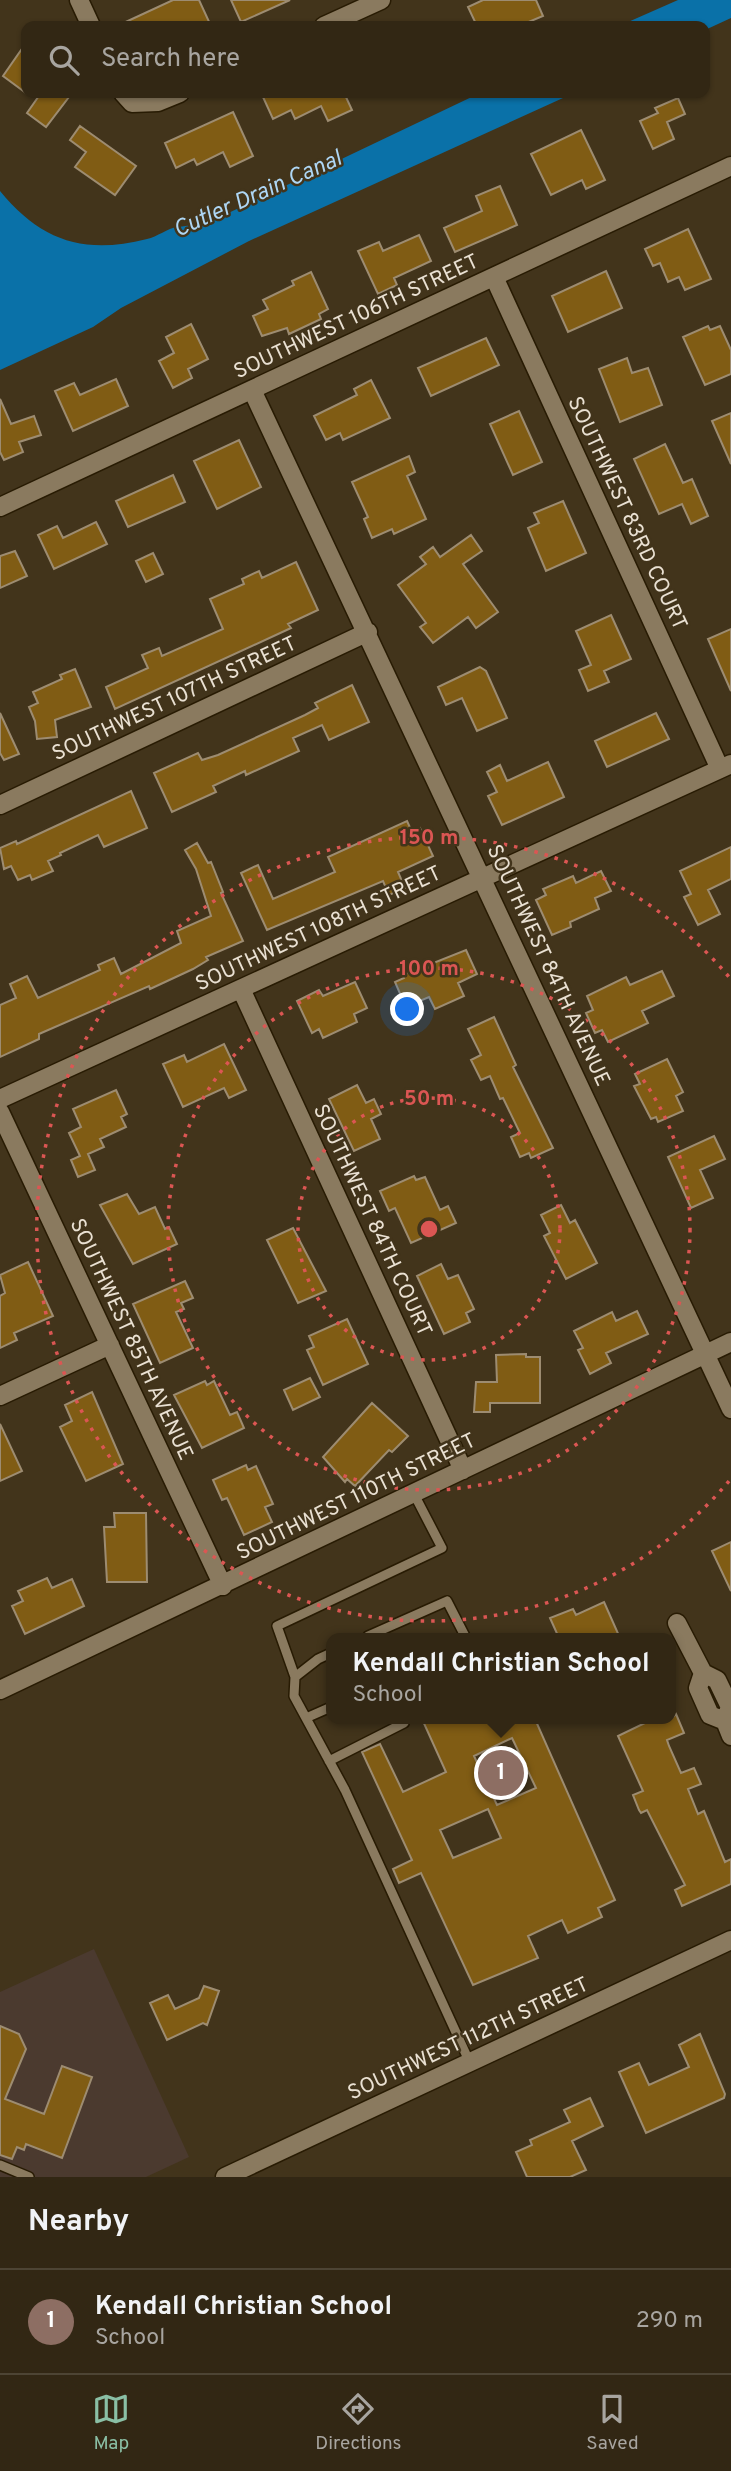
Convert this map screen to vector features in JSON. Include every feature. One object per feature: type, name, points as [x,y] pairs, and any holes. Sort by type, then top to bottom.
[{"type":"street","points":[[79,0],[89,21]]},
{"type":"street","points":[[335,21],[381,0]]},
{"type":"street","points":[[128,98],[136,105],[165,98]]},
{"type":"street","name":"SOUTHWEST 106TH STREET","points":[[0,507],[731,166]]},
{"type":"street","name":"SOUTHWEST 83RD COURT","points":[[494,277],[726,766]]},
{"type":"street","name":"SOUTHWEST 84TH AVENUE","points":[[252,390],[731,1409]]},
{"type":"street","name":"SOUTHWEST 107TH STREET","points":[[0,805],[368,632]]},
{"type":"street","name":"SOUTHWEST 108TH STREET","points":[[0,1099],[726,766]]},
{"type":"street","name":"SOUTHWEST 84TH COURT","points":[[241,989],[463,1470]]},
{"type":"street","name":"SOUTHWEST 85TH AVENUE","points":[[0,1112],[223,1586]]},
{"type":"street","name":"SOUTHWEST 110TH STREET","points":[[0,1690],[731,1342]]},
{"type":"street","points":[[0,1396],[110,1345]]},
{"type":"street","points":[[677,1623],[703,1673],[718,1680],[730,1707],[728,1728]]},
{"type":"street","name":"SOUTHWEST 112TH STREET","points":[[225,2177],[731,1940]]},
{"type":"lane","points":[[414,1494],[442,1548],[277,1626],[295,1677],[294,1696],[329,1761],[470,2063]]},
{"type":"lane","points":[[375,1633],[447,1601],[463,1633]]},
{"type":"lane","points":[[295,1677],[326,1656]]},
{"type":"lane","points":[[306,1718],[326,1709]]},
{"type":"lane","points":[[329,1761],[402,1724]]},
{"type":"lane","points":[[0,2165],[29,2177]]},
{"type":"shaded area","points":[[94,1949],[189,2157],[146,2177],[0,2177],[0,1992]]},
{"type":"water","points":[[678,0],[731,0],[731,18],[710,28],[710,21],[630,21]]},
{"type":"water","points":[[470,98],[563,98],[249,241],[121,308],[93,327],[0,370],[0,191],[31,222],[65,240],[84,244],[124,244],[218,218]]},
{"type":"building","points":[[173,0],[199,0],[209,21],[128,21]]},
{"type":"building","points":[[231,0],[290,0],[243,21],[241,21]]},
{"type":"building","points":[[483,0],[536,0],[543,16],[531,21],[475,21],[468,7]]},
{"type":"building","points":[[21,50],[21,89],[3,76]]},
{"type":"building","points":[[38,98],[68,98],[46,127],[27,113]]},
{"type":"building","points":[[263,98],[346,98],[352,110],[328,121],[321,106],[295,119],[291,110],[273,119]]},
{"type":"building","points":[[678,98],[685,114],[667,122],[674,139],[653,149],[640,121],[658,113],[655,108]]},
{"type":"building","points":[[233,112],[253,156],[230,167],[223,152],[197,165],[194,159],[176,168],[165,143]]},
{"type":"building","points":[[80,126],[136,166],[115,195],[75,167],[86,152],[70,140]]},
{"type":"building","points":[[581,130],[605,180],[586,189],[582,180],[551,195],[531,154]]},
{"type":"building","points":[[500,186],[517,225],[455,252],[444,228],[482,211],[476,196]]},
{"type":"building","points":[[688,229],[711,279],[685,290],[679,277],[668,282],[660,263],[653,266],[645,249]]},
{"type":"building","points":[[419,235],[431,261],[394,278],[397,285],[378,294],[358,251],[379,242],[383,251]]},
{"type":"building","points":[[606,271],[622,308],[568,332],[552,296]]},
{"type":"building","points":[[311,272],[328,309],[319,314],[321,319],[289,334],[287,328],[262,336],[253,316],[268,309],[263,300],[294,285],[292,281]]},
{"type":"building","points":[[191,324],[208,359],[188,369],[192,378],[173,388],[159,361],[174,353],[166,337]]},
{"type":"building","points":[[708,326],[710,330],[720,326],[731,350],[731,374],[705,385],[683,337]]},
{"type":"building","points":[[486,338],[499,365],[431,396],[418,368]]},
{"type":"building","points":[[627,358],[632,373],[648,368],[662,405],[620,422],[599,369]]},
{"type":"building","points":[[116,379],[128,406],[73,431],[55,391],[74,383],[80,395]]},
{"type":"building","points":[[371,380],[390,418],[343,440],[340,433],[326,440],[314,416],[357,395],[354,389]]},
{"type":"building","points":[[0,399],[11,424],[34,416],[41,435],[19,442],[23,452],[4,460],[0,452]]},
{"type":"building","points":[[519,411],[542,462],[513,475],[490,424]]},
{"type":"building","points":[[731,413],[731,464],[712,421]]},
{"type":"building","points":[[239,440],[261,487],[217,509],[194,461]]},
{"type":"building","points":[[665,444],[683,483],[692,479],[708,516],[691,524],[682,504],[659,514],[634,459]]},
{"type":"building","points":[[409,456],[415,472],[407,476],[426,519],[394,534],[392,529],[372,538],[364,519],[368,517],[352,482]]},
{"type":"building","points":[[173,475],[185,502],[128,527],[116,501]]},
{"type":"building","points":[[563,501],[586,553],[546,571],[528,528],[539,523],[534,513]]},
{"type":"building","points":[[96,522],[107,544],[54,569],[38,535],[57,526],[63,538]]},
{"type":"building","points":[[471,535],[482,551],[463,564],[498,612],[476,628],[468,617],[433,643],[420,627],[426,623],[398,585],[426,564],[420,557],[433,547],[440,557]]},
{"type":"building","points":[[15,551],[27,576],[0,588],[0,556]]},
{"type":"building","points":[[153,553],[163,574],[146,582],[136,561]]},
{"type":"building","points":[[296,562],[318,610],[288,624],[291,628],[115,709],[106,687],[148,668],[142,655],[159,648],[162,656],[223,629],[210,599],[244,584],[242,579],[259,571],[262,578]]},
{"type":"building","points":[[611,615],[631,659],[604,671],[609,682],[588,691],[579,670],[591,665],[576,631]]},
{"type":"building","points":[[731,629],[731,691],[708,639]]},
{"type":"building","points":[[480,667],[486,671],[507,718],[477,731],[462,698],[446,705],[438,687]]},
{"type":"building","points":[[75,669],[91,707],[55,720],[57,737],[37,739],[35,721],[29,707],[38,703],[33,692],[62,679],[60,675]]},
{"type":"building","points":[[352,685],[369,722],[329,740],[322,725],[293,738],[299,751],[246,775],[245,771],[213,786],[216,792],[172,812],[154,773],[198,753],[202,760],[218,755],[305,715],[318,708],[315,703]]},
{"type":"building","points":[[0,713],[19,754],[4,760],[0,753]]},
{"type":"building","points":[[656,713],[669,739],[607,767],[595,741]]},
{"type":"building","points":[[548,762],[564,797],[502,825],[488,796],[497,792],[487,772],[500,765],[507,781]]},
{"type":"building","points":[[131,791],[147,828],[104,847],[98,835],[48,861],[53,871],[32,880],[30,875],[18,880],[11,866],[4,869],[0,848],[16,841],[17,844]]},
{"type":"building","points":[[407,821],[412,832],[420,828],[433,856],[398,872],[405,888],[389,895],[383,881],[267,930],[241,873],[258,865],[273,899],[335,872],[328,857]]},
{"type":"building","points":[[197,843],[208,863],[211,862],[223,892],[221,893],[243,941],[206,957],[208,960],[193,969],[150,989],[149,986],[39,1034],[39,1039],[0,1057],[0,1005],[16,998],[10,984],[27,976],[38,998],[100,970],[98,965],[114,958],[121,974],[181,943],[177,931],[211,916],[196,869],[185,850]]},
{"type":"building","points":[[731,847],[731,879],[708,890],[720,914],[698,925],[684,897],[691,894],[680,871]]},
{"type":"building","points":[[601,871],[611,891],[595,898],[599,909],[570,922],[571,927],[552,935],[536,900],[546,895],[543,889],[573,876],[576,883]]},
{"type":"building","points":[[466,950],[477,974],[458,983],[464,996],[435,1009],[429,997],[415,1003],[413,999],[404,1003],[395,982],[404,978],[403,975]]},
{"type":"building","points":[[662,971],[674,996],[642,1011],[648,1023],[608,1042],[602,1030],[595,1033],[586,1013],[593,1010],[587,996],[626,977],[630,985]]},
{"type":"building","points":[[355,982],[367,1008],[354,1014],[357,1022],[323,1038],[319,1029],[312,1033],[297,1001],[319,990],[323,996]]},
{"type":"building","points":[[494,1017],[516,1065],[513,1067],[553,1148],[531,1158],[529,1153],[520,1157],[511,1137],[520,1133],[503,1098],[500,1099],[490,1076],[481,1080],[471,1060],[481,1055],[468,1029]]},
{"type":"building","points":[[224,1044],[246,1090],[229,1098],[224,1088],[183,1107],[163,1064],[184,1055],[187,1062]]},
{"type":"building","points":[[667,1059],[683,1092],[676,1096],[683,1111],[658,1122],[656,1117],[651,1119],[634,1086],[640,1084],[635,1074]]},
{"type":"building","points":[[357,1085],[366,1103],[374,1099],[381,1114],[371,1119],[380,1139],[354,1151],[329,1099]]},
{"type":"building","points":[[116,1090],[127,1114],[121,1117],[126,1127],[100,1139],[104,1147],[88,1154],[95,1170],[78,1177],[71,1160],[80,1156],[69,1133],[81,1127],[73,1109]]},
{"type":"building","points":[[714,1136],[725,1159],[700,1170],[713,1198],[691,1208],[668,1157]]},
{"type":"building","points":[[414,1176],[416,1180],[425,1177],[440,1210],[448,1206],[456,1223],[411,1243],[395,1208],[389,1211],[380,1191]]},
{"type":"building","points":[[127,1194],[139,1214],[155,1207],[165,1229],[169,1227],[177,1244],[133,1264],[100,1205]]},
{"type":"building","points":[[561,1205],[570,1223],[575,1220],[597,1263],[566,1279],[544,1236],[550,1233],[541,1215]]},
{"type":"building","points":[[293,1228],[326,1291],[298,1303],[267,1240]]},
{"type":"building","points":[[28,1262],[53,1316],[14,1333],[17,1340],[0,1348],[0,1296],[5,1293],[0,1275]]},
{"type":"building","points":[[441,1264],[448,1279],[458,1275],[474,1309],[466,1313],[470,1322],[444,1334],[417,1276]]},
{"type":"building","points":[[185,1281],[193,1298],[181,1303],[184,1309],[176,1312],[193,1348],[160,1363],[133,1304]]},
{"type":"building","points":[[637,1311],[648,1334],[606,1353],[611,1363],[590,1374],[578,1350],[583,1348],[574,1331],[612,1312],[616,1321]]},
{"type":"building","points":[[347,1319],[368,1364],[323,1385],[307,1350],[314,1347],[309,1336]]},
{"type":"building","points":[[526,1354],[526,1357],[540,1357],[540,1403],[490,1403],[490,1412],[474,1412],[476,1382],[497,1382],[496,1355]]},
{"type":"building","points":[[310,1378],[320,1397],[293,1410],[284,1390]]},
{"type":"building","points":[[205,1381],[207,1385],[214,1381],[230,1415],[237,1412],[244,1428],[202,1448],[174,1395]]},
{"type":"building","points":[[92,1392],[123,1464],[86,1481],[60,1427],[72,1421],[65,1405]]},
{"type":"building","points":[[372,1403],[408,1436],[392,1452],[389,1450],[355,1486],[347,1479],[345,1482],[323,1457]]},
{"type":"building","points":[[0,1424],[22,1471],[0,1481]]},
{"type":"building","points":[[246,1465],[248,1470],[256,1466],[273,1504],[265,1507],[272,1522],[244,1535],[227,1498],[222,1500],[213,1480]]},
{"type":"building","points":[[114,1513],[146,1513],[147,1582],[107,1582],[104,1527],[115,1527]]},
{"type":"building","points":[[731,1542],[731,1591],[712,1551]]},
{"type":"building","points":[[47,1578],[52,1588],[72,1579],[84,1606],[25,1634],[12,1606],[23,1601],[18,1591]]},
{"type":"building","points":[[604,1602],[618,1633],[557,1633],[550,1618],[573,1609],[576,1615]]},
{"type":"building","points":[[676,1714],[684,1733],[667,1740],[681,1773],[694,1768],[701,1784],[688,1789],[698,1814],[704,1811],[725,1862],[731,1859],[731,1884],[682,1906],[675,1890],[685,1885],[647,1810],[641,1813],[639,1810],[633,1795],[643,1791],[618,1736],[643,1724],[676,1724]]},
{"type":"building","points":[[424,1724],[537,1724],[615,1900],[598,1908],[602,1917],[568,1933],[562,1920],[528,1936],[538,1958],[473,1985],[421,1873],[399,1883],[393,1869],[412,1860],[362,1752],[380,1744],[403,1792],[446,1772]],"holes":[[[512,1738],[536,1788],[497,1805],[474,1756]],[[488,1809],[501,1838],[453,1858],[440,1830]]]},
{"type":"building","points":[[204,1986],[219,1991],[207,2025],[203,2023],[167,2040],[150,2003],[168,1995],[175,2009],[199,1998]]},
{"type":"building","points":[[0,2026],[19,2034],[26,2049],[5,2099],[44,2114],[62,2066],[92,2077],[62,2158],[26,2144],[24,2150],[17,2147],[12,2159],[0,2155]]},
{"type":"building","points":[[700,2034],[725,2094],[724,2098],[646,2133],[619,2072],[639,2063],[649,2085],[689,2067],[679,2045]]},
{"type":"building","points":[[590,2098],[603,2126],[572,2141],[586,2170],[570,2177],[527,2177],[516,2152],[532,2145],[530,2140],[570,2122],[564,2110]]},
{"type":"place","name":"Kendall Christian School","points":[[501,1773]]},
{"type":"water label","name":"Cutler Drain Canal","points":[[257,193]]}]
